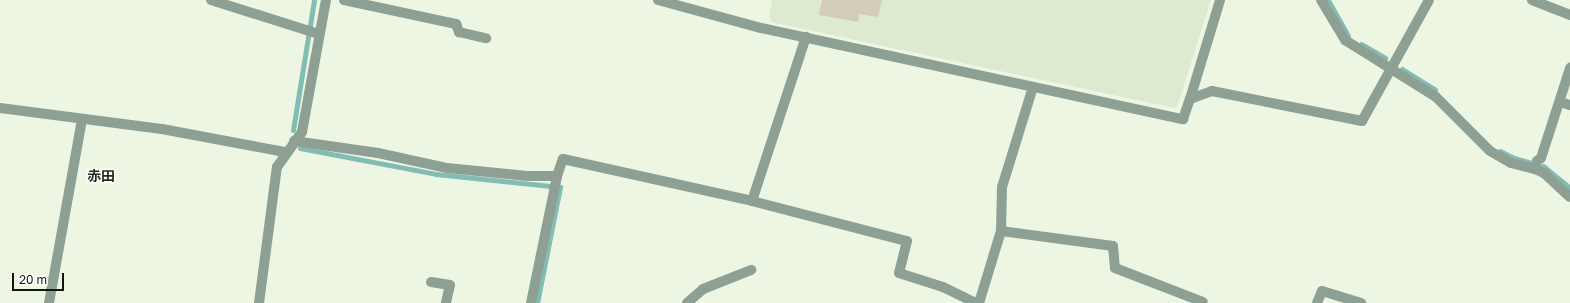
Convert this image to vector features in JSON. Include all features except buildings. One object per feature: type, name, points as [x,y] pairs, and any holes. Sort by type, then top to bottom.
[{"type":"street","points":[[211,0],[313,32]]},
{"type":"street","points":[[259,303],[277,167],[285,152],[302,132],[313,32],[326,0]]},
{"type":"street","points":[[344,0],[456,24],[459,32],[486,38]]},
{"type":"street","points":[[658,0],[761,28],[1183,119],[1220,0]]},
{"type":"street","points":[[1322,0],[1344,40],[1392,68],[1436,97],[1490,151],[1512,163],[1535,168],[1570,197]]},
{"type":"street","points":[[1190,99],[1212,91],[1362,121],[1430,0]]},
{"type":"street","points":[[1532,0],[1570,15]]},
{"type":"street","points":[[752,201],[806,37]]},
{"type":"street","points":[[1535,168],[1565,104],[1570,68]]},
{"type":"street","points":[[531,303],[555,183],[563,159],[752,201],[907,241],[899,273],[943,287],[977,303],[1001,231],[1002,187],[1033,87]]},
{"type":"street","points":[[0,108],[162,130],[285,152]]},
{"type":"street","points":[[49,303],[82,120]]},
{"type":"street","points":[[294,141],[378,153],[447,168],[555,183]]},
{"type":"street","points":[[1001,231],[1113,246],[1115,268],[1203,302]]},
{"type":"street","points":[[687,303],[703,289],[751,270]]},
{"type":"street","points":[[431,282],[450,285],[447,303]]},
{"type":"street","points":[[1318,303],[1322,291],[1361,303]]},
{"type":"shaded area","points":[[772,0],[1211,0],[1177,107],[1174,108],[771,22],[769,16]]},
{"type":"waterway","points":[[293,130],[314,0]]},
{"type":"waterway","points":[[1328,0],[1348,36]]},
{"type":"waterway","points":[[1361,44],[1385,58]]},
{"type":"waterway","points":[[1402,69],[1435,90]]},
{"type":"waterway","points":[[300,148],[436,174],[560,187],[537,303]]},
{"type":"waterway","points":[[1500,151],[1514,158],[1532,163]]},
{"type":"waterway","points":[[1543,166],[1570,188]]},
{"type":"district","name":"赤田","points":[[101,176]]}]
